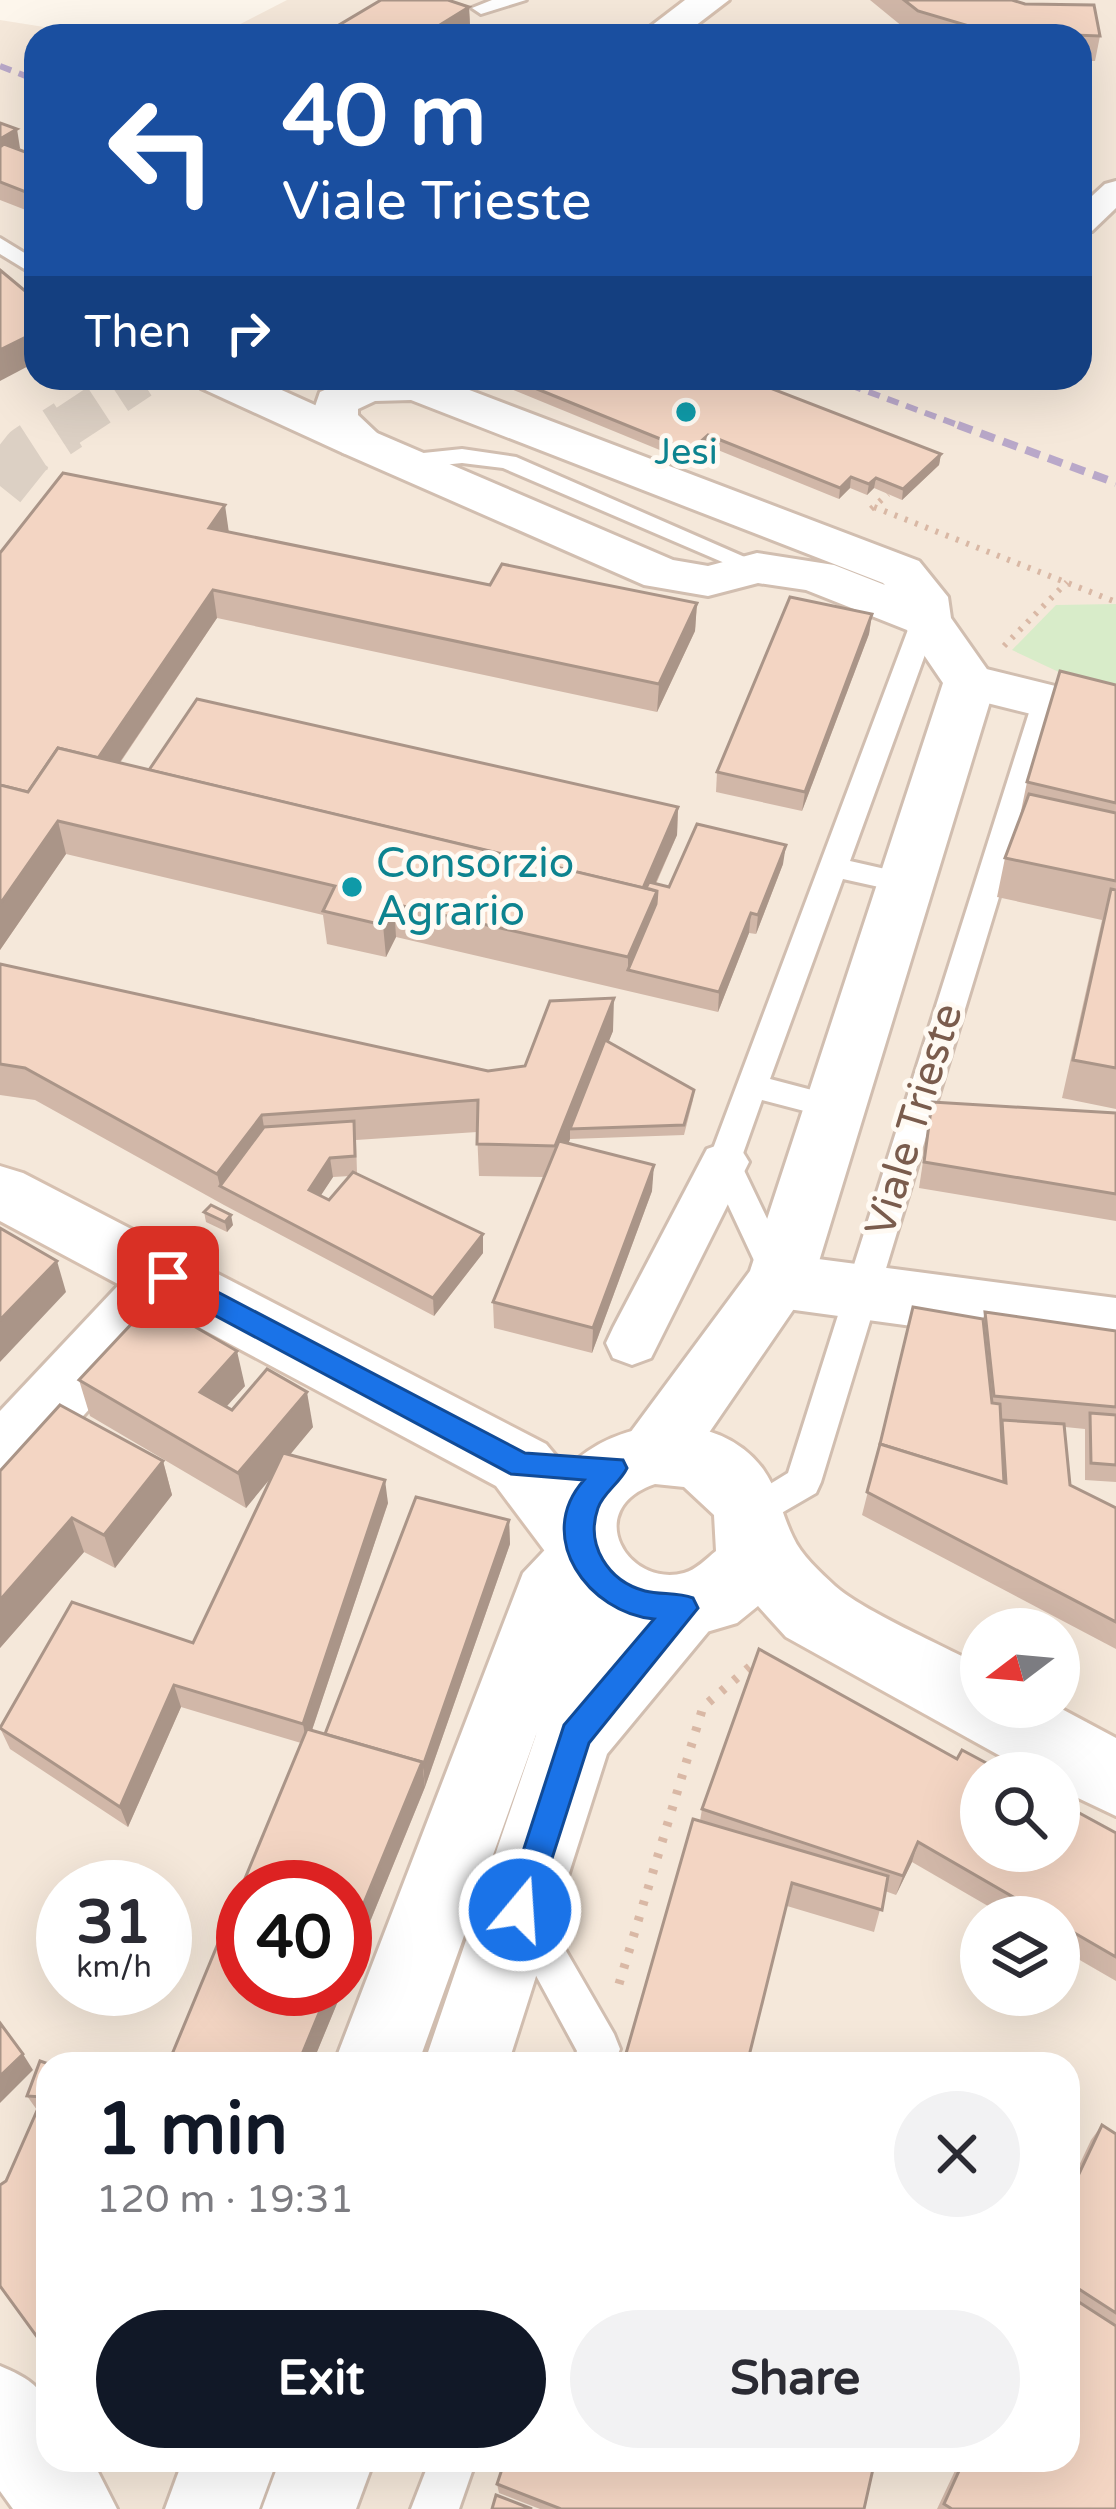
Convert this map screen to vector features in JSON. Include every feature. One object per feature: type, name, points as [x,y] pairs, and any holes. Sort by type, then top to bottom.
[{"type":"street","points":[[675,24],[710,0]]},
{"type":"street","points":[[1092,213],[1116,191]]},
{"type":"street","points":[[244,390],[662,574],[708,581],[758,568],[816,576],[925,619]]},
{"type":"street","points":[[357,390],[336,402],[334,418],[382,452]]},
{"type":"street","points":[[430,390],[901,572],[922,597],[925,619],[970,682],[1116,718]]},
{"type":"street","name":"Viale Trieste","points":[[470,2052],[575,1736],[588,1560],[585,1500],[633,1461],[727,1356],[780,1281],[970,682]]},
{"type":"street","points":[[632,1343],[724,1162]]},
{"type":"street","points":[[0,1191],[521,1465],[588,1560],[638,1604],[699,1603],[812,1613]]},
{"type":"street","points":[[0,1459],[168,1277]]},
{"type":"street","points":[[780,1281],[1116,1326]]},
{"type":"street","points":[[727,1356],[727,1424],[748,1513],[775,1572],[812,1613],[960,1694]]},
{"type":"street","points":[[521,1465],[700,1461],[748,1513]]},
{"type":"street","name":"Viale Trieste","points":[[575,1736],[699,1603],[744,1572],[748,1513]]},
{"type":"street","name":"Viale Trieste","points":[[380,2052],[549,1596],[588,1560]]},
{"type":"street","points":[[1022,1728],[1116,1779]]},
{"type":"street","points":[[0,2412],[36,2462]]},
{"type":"street","points":[[43,2472],[70,2509]]},
{"type":"street","points":[[212,2509],[226,2472]]},
{"type":"street","points":[[309,2509],[323,2472]]},
{"type":"lane","points":[[481,8],[517,0]]},
{"type":"lane","points":[[780,1281],[724,1162],[925,619]]},
{"type":"lane","name":"Viale Trieste","points":[[748,1513],[803,1482],[1046,700]]},
{"type":"lane","points":[[833,867],[906,883]]},
{"type":"lane","name":"Viale Trieste","points":[[752,1086],[835,1107]]},
{"type":"lane","points":[[520,1910],[594,2052]]},
{"type":"lane","points":[[435,2509],[449,2472]]},
{"type":"path","points":[[874,507],[1116,602]]},
{"type":"path","points":[[970,682],[1067,582]]},
{"type":"path","points":[[597,2052],[703,1707],[812,1613]]},
{"type":"shaded area","points":[[287,0],[1116,0],[1116,2509],[0,2509],[0,20],[25,24],[24,390],[1092,390],[1092,24],[240,24]]},
{"type":"green space","points":[[1116,604],[1116,689],[1095,689],[1012,650],[1056,605]]},
{"type":"building","points":[[381,0],[448,0],[469,7],[441,24],[341,24]]},
{"type":"building","points":[[904,0],[1094,5],[1100,36],[1092,36],[1092,24],[962,24],[918,11]]},
{"type":"building","points":[[0,123],[17,129],[0,139]]},
{"type":"building","points":[[4,144],[24,152],[24,191],[0,182],[0,147]]},
{"type":"building","points":[[0,270],[24,290],[24,338],[0,350]]},
{"type":"building","name":"Jesi","points":[[540,390],[775,390],[941,454],[903,489],[876,478],[869,484],[851,477],[840,488],[708,435],[690,451]]},
{"type":"building","points":[[63,473],[225,505],[209,528],[490,585],[502,564],[697,603],[659,684],[213,590],[98,758],[58,748],[28,792],[0,785],[0,553]]},
{"type":"building","points":[[790,597],[872,614],[805,792],[717,772]]},
{"type":"building","points":[[1060,671],[1116,685],[1116,803],[1027,782]]},
{"type":"building","points":[[197,699],[678,807],[643,888],[149,770]]},
{"type":"building","points":[[58,748],[657,891],[628,957],[394,904],[383,925],[323,911],[335,886],[58,821],[0,904],[0,785],[28,792]]},
{"type":"building","points":[[1029,794],[1116,813],[1116,881],[1005,858]]},
{"type":"building","points":[[697,824],[786,845],[758,915],[751,913],[719,992],[628,970],[656,904],[657,891],[646,888],[649,882],[669,887]]},
{"type":"building","points":[[1111,889],[1116,890],[1116,1068],[1073,1060]]},
{"type":"building","points":[[0,964],[488,1071],[525,1066],[550,1001],[614,998],[555,1146],[477,1144],[478,1100],[262,1115],[217,1174],[25,1068],[0,1064]]},
{"type":"building","points":[[605,1040],[694,1090],[684,1125],[570,1129]]},
{"type":"building","points":[[932,1102],[1116,1113],[1116,1194],[924,1162]]},
{"type":"building","points":[[354,1121],[355,1156],[330,1158],[309,1190],[329,1200],[353,1172],[483,1234],[433,1298],[220,1186],[264,1127]]},
{"type":"building","points":[[559,1141],[654,1165],[593,1328],[493,1302]]},
{"type":"building","points":[[211,1205],[231,1215],[225,1222],[204,1212]]},
{"type":"building","points":[[0,1228],[57,1261],[0,1320]]},
{"type":"building","points":[[152,1302],[237,1351],[200,1392],[232,1410],[267,1369],[307,1392],[238,1473],[79,1380]]},
{"type":"building","points":[[913,1307],[983,1319],[992,1403],[1000,1404],[1004,1483],[880,1444]]},
{"type":"building","points":[[985,1312],[1116,1331],[1116,1407],[994,1396]]},
{"type":"building","points":[[60,1405],[163,1461],[104,1535],[72,1518],[0,1600],[0,1471]]},
{"type":"building","points":[[1090,1413],[1116,1415],[1116,1465],[1091,1463]]},
{"type":"building","points":[[1002,1420],[1064,1424],[1070,1485],[1116,1508],[1116,1622],[867,1492],[880,1444],[1006,1483]]},
{"type":"building","points":[[283,1453],[385,1480],[303,1724],[174,1685],[120,1807],[0,1728],[72,1602],[193,1643]]},
{"type":"building","points":[[416,1497],[509,1520],[423,1766],[325,1734]]},
{"type":"building","points":[[759,1649],[957,1759],[960,1754],[960,1866],[918,1842],[903,1876],[702,1809]]},
{"type":"building","points":[[307,1729],[422,1762],[372,1883],[372,1860],[253,1860]]},
{"type":"building","points":[[1080,1813],[1116,1833],[1116,1957],[1080,1936],[1080,1896],[1012,1896],[970,1872],[1080,1872]]},
{"type":"building","points":[[693,1819],[888,1876],[882,1910],[792,1883],[750,2052],[626,2052]]},
{"type":"building","points":[[216,1948],[216,2016],[318,2016],[303,2052],[173,2052],[188,2016],[192,2016]]},
{"type":"building","points":[[0,2023],[23,2054],[0,2076]]},
{"type":"building","points":[[36,2072],[36,2097],[27,2096]]},
{"type":"building","points":[[36,2113],[36,2336],[0,2286],[0,2185]]},
{"type":"building","points":[[1102,2125],[1116,2134],[1116,2313],[1080,2290],[1080,2172]]},
{"type":"building","points":[[1080,2303],[1116,2326],[1116,2509],[952,2509],[944,2504],[959,2472],[1080,2472]]},
{"type":"building","points":[[501,2472],[872,2472],[864,2509],[561,2509],[497,2484]]},
{"type":"building","points":[[496,2495],[532,2509],[492,2509]]},
{"type":"tunnel","points":[[64,428],[122,390]]},
{"type":"tunnel","points":[[0,486],[28,451],[68,425]]},
{"type":"railway","points":[[0,66],[24,75]]},
{"type":"railway","points":[[863,390],[966,428]]},
{"type":"railway","points":[[958,425],[1116,483]]},
{"type":"place","name":"Jesi","points":[[686,412]]},
{"type":"place","name":"Consorzio Agrario","points":[[352,887]]},
{"type":"route","points":[[168,1277],[521,1465],[612,1468],[585,1500],[579,1539],[584,1559],[600,1581],[638,1604],[682,1608],[575,1736],[520,1910]]}]
